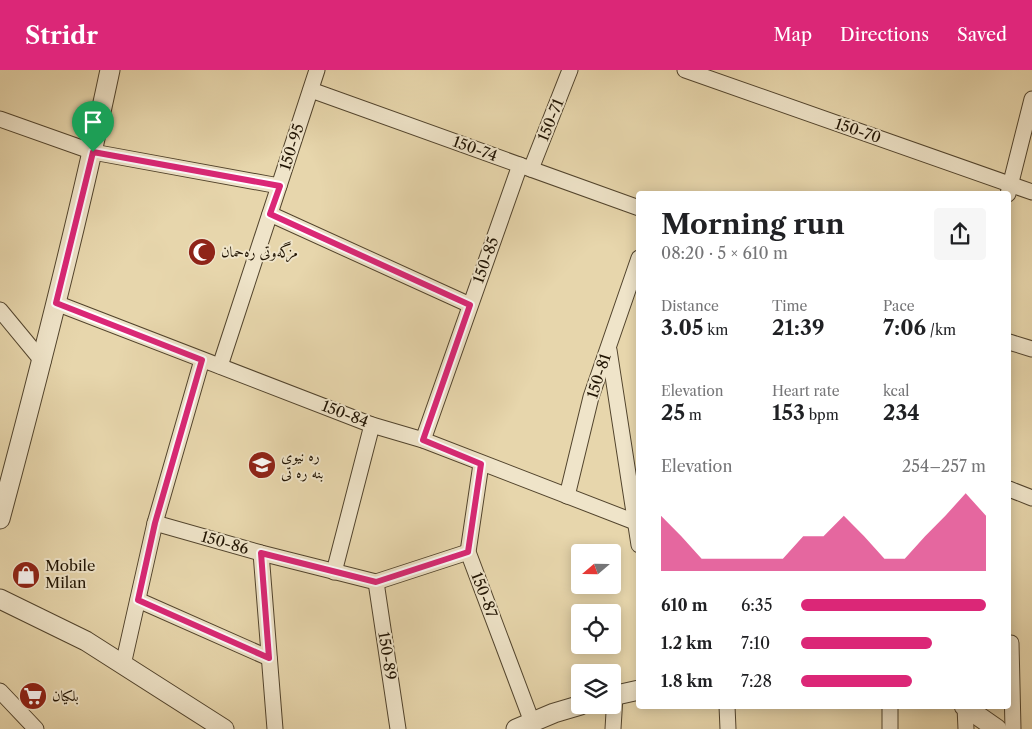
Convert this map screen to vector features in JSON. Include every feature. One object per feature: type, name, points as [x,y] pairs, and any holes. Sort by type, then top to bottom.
[{"type":"street","points":[[0,519],[43,362],[93,152],[110,70]]},
{"type":"street","name":"150-95","points":[[220,366],[317,70]]},
{"type":"street","name":"150-71","points":[[525,167],[570,70]]},
{"type":"street","name":"150-70","points":[[685,70],[1010,190],[1032,192]]},
{"type":"street","name":"150-74","points":[[311,90],[636,207]]},
{"type":"street","points":[[1010,190],[1032,99]]},
{"type":"street","points":[[0,119],[93,152],[280,186]]},
{"type":"street","name":"150-85","points":[[423,440],[470,305],[525,167]]},
{"type":"street","points":[[270,214],[470,305]]},
{"type":"street","name":"150-81","points":[[567,496],[592,397],[636,267]]},
{"type":"street","name":"150-84","points":[[56,303],[372,425],[423,440],[635,522]]},
{"type":"street","points":[[0,310],[43,362]]},
{"type":"street","points":[[1011,343],[1032,349]]},
{"type":"street","points":[[609,346],[636,528]]},
{"type":"street","points":[[124,665],[155,523],[202,360]]},
{"type":"street","points":[[334,572],[372,425]]},
{"type":"street","name":"150-87","points":[[481,464],[468,552],[526,727]]},
{"type":"street","points":[[1011,490],[1032,498]]},
{"type":"street","name":"150-86","points":[[155,523],[261,553],[376,582]]},
{"type":"street","points":[[376,582],[468,552]]},
{"type":"street","points":[[261,553],[275,729]]},
{"type":"street","name":"150-89","points":[[376,582],[398,729]]},
{"type":"street","points":[[0,599],[86,641],[224,729]]},
{"type":"street","points":[[138,600],[269,658]]},
{"type":"street","points":[[1011,643],[1013,729]]},
{"type":"street","points":[[0,691],[36,729]]},
{"type":"street","points":[[621,694],[636,691]]},
{"type":"street","points":[[526,727],[554,713],[571,708]]},
{"type":"street","points":[[727,709],[728,729]]},
{"type":"street","points":[[890,709],[890,729]]},
{"type":"street","points":[[964,709],[966,729]]},
{"type":"street","points":[[967,709],[997,729]]},
{"type":"street","points":[[613,714],[613,729]]},
{"type":"place","name":"مزگەوتی رەحمان","points":[[202,252]]},
{"type":"place","name":"ره نیوی بنه ره تی","points":[[262,465]]},
{"type":"place","name":"Mobile Milan","points":[[26,575]]},
{"type":"place","name":"بلكيان","points":[[33,696]]},
{"type":"route","points":[[93,152],[280,186],[270,214],[470,305],[423,440],[481,464],[468,552],[376,582],[261,553],[269,658],[138,600],[155,523],[202,360],[56,303],[93,152]]}]
